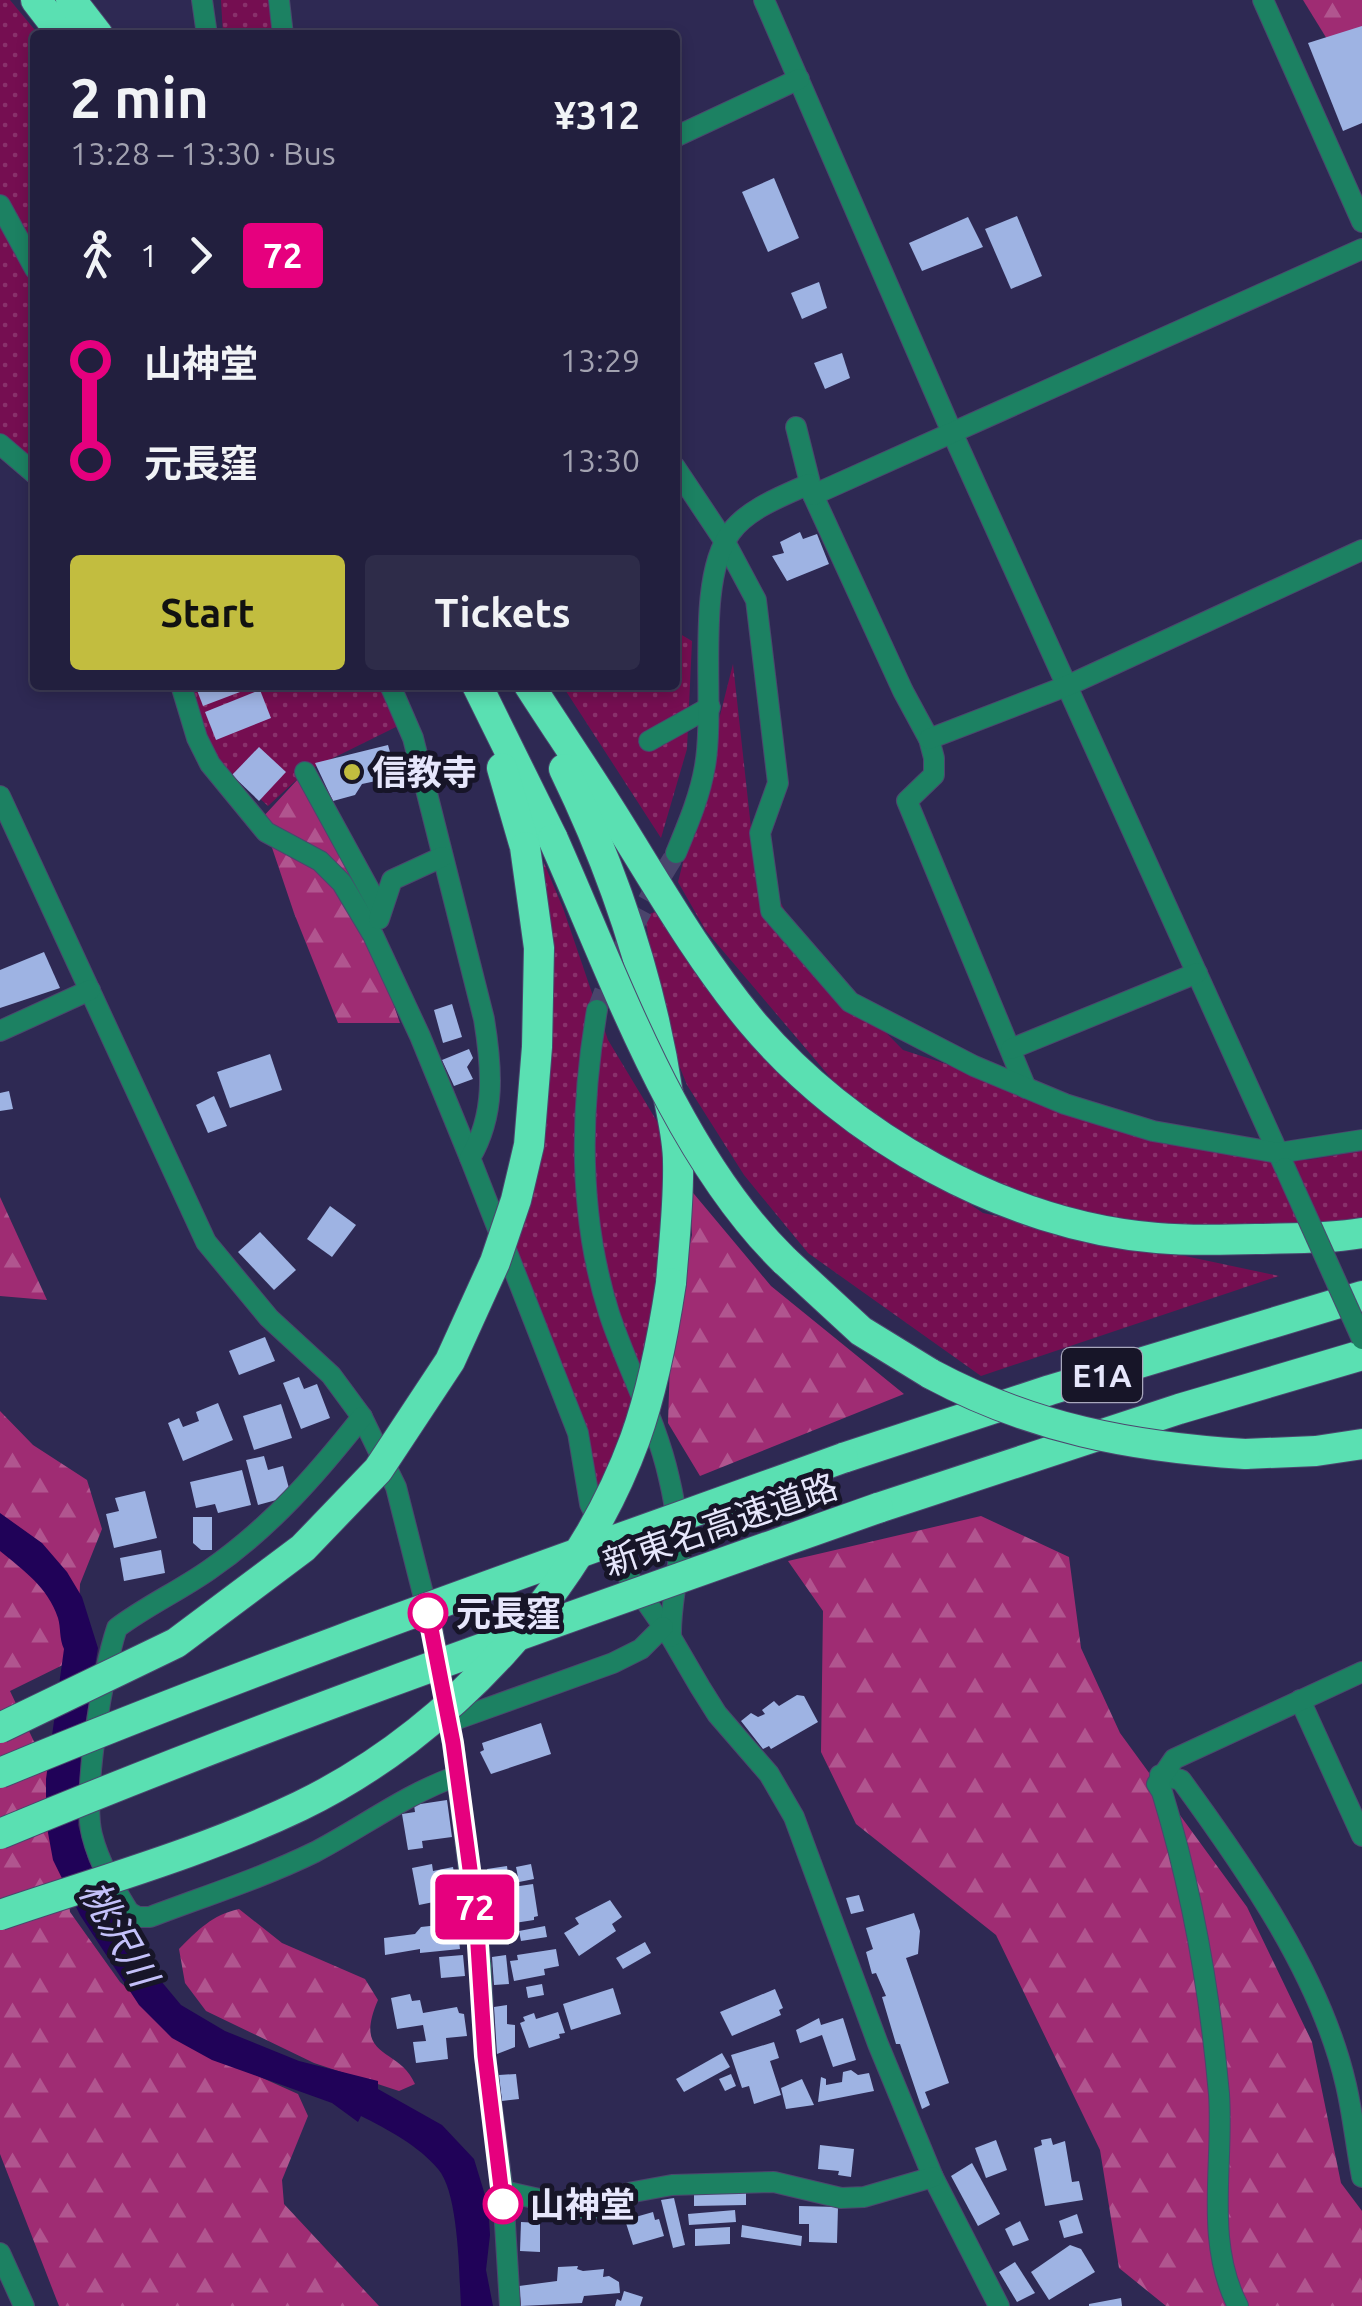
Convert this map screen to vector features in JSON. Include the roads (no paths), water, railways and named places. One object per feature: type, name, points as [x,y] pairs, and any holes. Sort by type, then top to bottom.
[{"type":"highway","points":[[36,0],[58,30]]},
{"type":"highway","points":[[70,0],[94,30]]},
{"type":"highway","points":[[479,690],[539,843],[703,1158],[740,1212],[784,1260],[860,1331],[965,1392],[1095,1436],[1167,1450],[1244,1454],[1316,1451],[1362,1444]]},
{"type":"highway","points":[[0,1915],[216,1842],[301,1806],[380,1760],[432,1721],[488,1667],[585,1546],[636,1438],[662,1346],[671,1284],[678,1158],[648,988],[589,820],[529,690]]},
{"type":"highway","points":[[530,690],[698,953],[753,1024],[806,1078],[908,1153],[1030,1212],[1154,1238],[1208,1240],[1362,1232]]},
{"type":"highway","points":[[0,1728],[176,1643],[304,1548],[378,1470],[450,1361],[495,1262],[529,1145],[538,1047],[539,843]]},
{"type":"highway","name":"新東名高速道路","points":[[0,1773],[381,1625],[842,1458],[1362,1296]]},
{"type":"highway","name":"新東名高速道路","points":[[0,1834],[414,1672],[878,1508],[1362,1355]]},
{"type":"street","points":[[202,0],[206,30]]},
{"type":"street","points":[[279,0],[282,30]]},
{"type":"street","points":[[764,0],[952,430],[1362,1339]]},
{"type":"street","points":[[1263,0],[1362,222]]},
{"type":"street","points":[[680,134],[799,79]]},
{"type":"street","points":[[0,205],[30,260]]},
{"type":"street","points":[[813,495],[1362,249]]},
{"type":"street","points":[[796,427],[813,495]]},
{"type":"street","points":[[1,446],[30,470]]},
{"type":"street","points":[[680,474],[725,542],[756,600],[778,783],[760,833],[770,910],[850,1002],[974,1066],[1065,1104],[1152,1130],[1281,1161],[1362,1140]]},
{"type":"street","points":[[676,853],[696,804],[706,764],[716,560],[742,519],[809,484],[902,691],[929,739],[934,776],[908,801],[1026,1088]]},
{"type":"street","points":[[929,739],[1069,685],[1362,550]]},
{"type":"street","points":[[183,690],[197,738],[210,764],[266,832],[320,860],[342,883],[373,935],[420,1036],[578,1433],[590,1504],[617,1560],[717,1714],[768,1774],[794,1817],[878,2044],[933,2176],[999,2306]]},
{"type":"street","points":[[392,690],[413,738],[484,1019],[490,1101],[484,1134],[470,1158]]},
{"type":"street","points":[[649,741],[710,707]]},
{"type":"street","points":[[305,772],[381,911]]},
{"type":"street","points":[[0,796],[206,1242],[270,1318],[331,1375],[362,1417],[396,1487],[415,1554],[457,1776],[476,1914],[485,2056],[503,2191],[510,2306]]},
{"type":"street","points":[[373,935],[392,880],[442,857]]},
{"type":"street","points":[[1011,1048],[1198,973]]},
{"type":"street","points":[[0,1032],[90,990]]},
{"type":"street","points":[[449,1722],[614,1663],[667,1633],[679,1543],[670,1478],[609,1312],[594,1257],[586,1182],[585,1101],[597,1010]]},
{"type":"street","points":[[362,1417],[324,1464],[254,1536],[118,1628],[91,1768],[88,1802],[94,1842],[129,1912],[150,1917],[272,1872],[415,1794],[457,1776]]},
{"type":"street","points":[[1238,2306],[1220,2263],[1219,2098],[1204,1966],[1186,1879],[1162,1792],[1156,1784],[1174,1759],[1362,1672]]},
{"type":"street","points":[[1300,1700],[1362,1836]]},
{"type":"street","points":[[1160,1775],[1181,1780],[1245,1868],[1295,1958],[1327,2026],[1346,2083],[1362,2176]]},
{"type":"street","points":[[503,2191],[594,2208],[628,2193],[672,2186],[774,2182],[841,2198],[864,2197],[933,2176]]},
{"type":"street","points":[[0,2253],[24,2306]]},
{"type":"water","name":"桃沢川","points":[[0,1513],[42,1543],[82,1597],[98,1648],[81,1748],[78,1825],[89,1862],[151,1969],[181,2005],[225,2031],[299,2061],[378,2081],[378,2089],[442,2125],[474,2159],[488,2205],[486,2270],[493,2306],[461,2306],[457,2235],[450,2196],[438,2169],[422,2153],[361,2116],[358,2122],[332,2103],[212,2060],[172,2038],[139,2005],[80,1915],[53,1860],[46,1822],[46,1779],[64,1649],[59,1622],[41,1588],[0,1551]]},
{"type":"tunnel","points":[[597,1010],[632,929],[676,853]]},
{"type":"place","name":"信教寺","points":[[352,772]]},
{"type":"place","name":"元長窪","points":[[428,1613]]},
{"type":"place","name":"山神堂","points":[[503,2204]]}]
